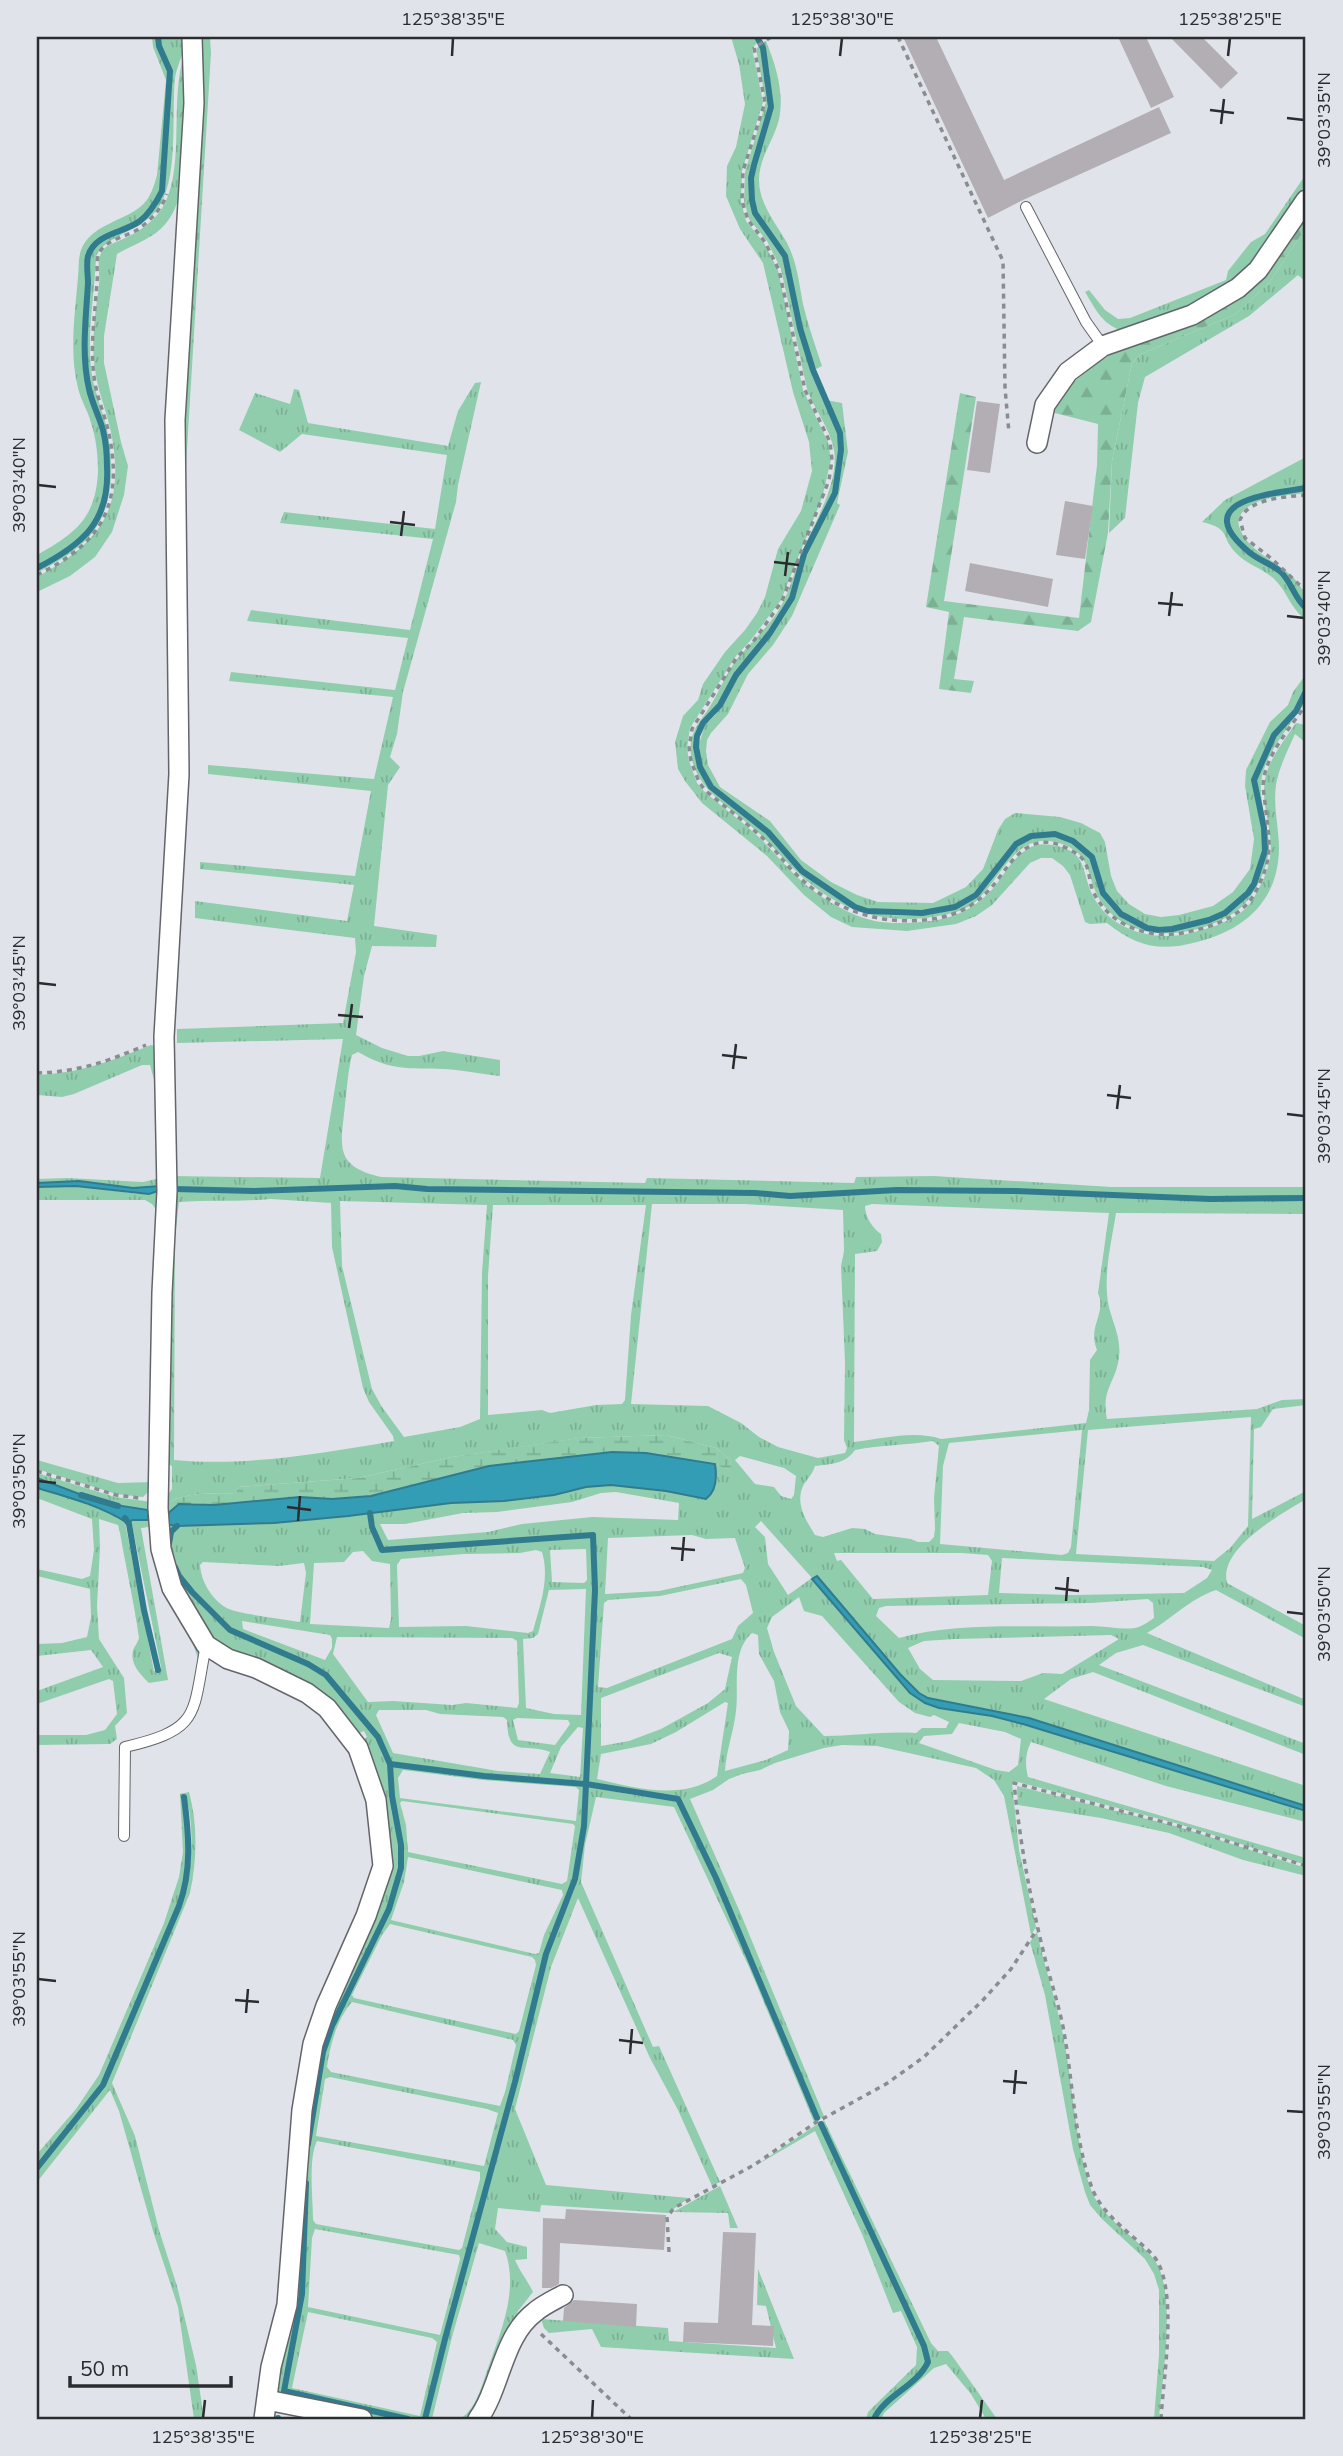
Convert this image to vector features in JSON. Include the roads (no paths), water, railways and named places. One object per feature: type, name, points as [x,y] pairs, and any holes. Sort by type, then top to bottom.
[{"type":"street","points":[[192,37],[194,116],[178,340],[174,475],[179,774],[164,1037],[167,1191],[158,1497],[161,1549],[177,1597],[206,1645],[228,1659],[284,1680],[327,1708],[358,1748],[376,1800],[383,1866],[366,1916],[326,2006],[313,2044],[302,2110],[286,2305],[271,2367],[266,2410],[362,2419]]},
{"type":"street","points":[[1037,443],[1045,405],[1068,372],[1103,346],[1192,315],[1238,288],[1258,270],[1306,200]]},
{"type":"street","points":[[478,2419],[494,2389],[515,2336],[534,2313],[563,2295]]},
{"type":"lane","points":[[1026,207],[1086,322],[1103,346]]},
{"type":"lane","points":[[124,1836],[125,1747],[168,1735],[185,1724],[195,1703],[206,1645]]},
{"type":"water","points":[[79,1181],[133,1188],[159,1186],[158,1191],[149,1194],[76,1186],[37,1187],[37,1183]]},
{"type":"water","points":[[612,1452],[646,1453],[715,1464],[714,1488],[706,1499],[611,1485],[504,1501],[451,1503],[274,1523],[177,1526],[165,1524],[165,1516],[179,1504],[214,1505],[300,1497],[332,1499],[371,1496],[489,1466]]},
{"type":"water","points":[[37,1478],[103,1503],[148,1510],[148,1520],[132,1520],[129,1524],[96,1507],[37,1488]]},
{"type":"water","points":[[817,1576],[900,1674],[928,1698],[1029,1718],[1306,1806],[1306,1811],[1023,1724],[925,1703],[910,1693],[812,1579]]},
{"type":"waterway","points":[[37,568],[80,540],[90,530],[104,503],[107,486],[106,444],[90,394],[85,363],[87,259],[92,248],[103,238],[144,218],[162,191],[170,71],[158,37]]},
{"type":"waterway","points":[[757,37],[763,48],[771,107],[751,178],[752,200],[755,213],[785,256],[800,328],[813,370],[840,433],[841,450],[835,493],[804,554],[792,598],[770,633],[736,675],[720,705],[703,723],[697,736],[700,767],[711,787],[768,832],[802,871],[855,907],[867,911],[922,913],[955,907],[976,895],[1016,844],[1031,836],[1055,834],[1073,841],[1092,857],[1103,893],[1121,914],[1147,928],[1172,929],[1225,913],[1248,893],[1254,884],[1265,851],[1264,828],[1254,780],[1274,735],[1296,711],[1306,691]]},
{"type":"waterway","points":[[1306,488],[1273,493],[1241,503],[1230,511],[1227,521],[1232,535],[1249,552],[1281,572],[1306,608]]},
{"type":"waterway","points":[[174,1189],[254,1191],[395,1186],[427,1189],[755,1193],[790,1196],[897,1190],[1015,1191],[1210,1199],[1306,1198]]},
{"type":"waterway","points":[[81,1495],[118,1506]]},
{"type":"waterway","points":[[370,1513],[372,1527],[382,1550],[593,1535],[595,1590],[584,1826],[575,1879],[546,1954],[515,2082],[425,2419]]},
{"type":"waterway","points":[[125,1518],[129,1524],[158,1670]]},
{"type":"waterway","points":[[169,1544],[171,1532],[177,1526]]},
{"type":"waterway","points":[[175,1567],[192,1592],[230,1630],[308,1664],[326,1675],[378,1737],[390,1764],[484,1776],[586,1784],[678,1799],[716,1878],[817,2118]]},
{"type":"waterway","points":[[308,2144],[323,2052],[332,2026],[389,1909],[401,1868],[401,1845],[392,1796],[390,1764]]},
{"type":"waterway","points":[[37,2168],[103,2085],[179,1906],[186,1879],[188,1852],[184,1797]]},
{"type":"waterway","points":[[821,2124],[924,2346],[928,2362],[916,2378],[885,2404],[874,2419]]},
{"type":"waterway","points":[[306,2183],[302,2294],[284,2391],[408,2419]]}]
